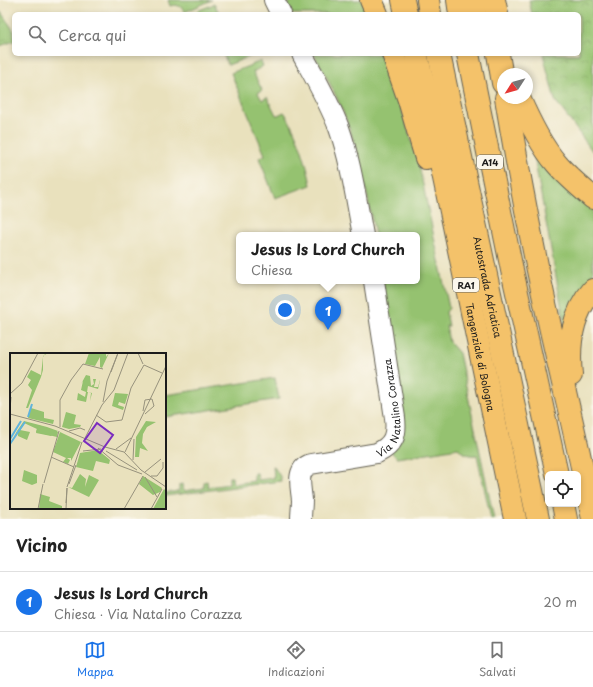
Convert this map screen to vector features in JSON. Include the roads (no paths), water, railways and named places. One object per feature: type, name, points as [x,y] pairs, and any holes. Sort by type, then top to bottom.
[{"type":"highway","points":[[371,0],[376,12]]},
{"type":"highway","points":[[403,0],[406,12]]},
{"type":"highway","points":[[428,0],[430,12]]},
{"type":"highway","points":[[458,0],[460,12]]},
{"type":"highway","points":[[474,0],[476,12]]},
{"type":"highway","points":[[489,0],[491,12]]},
{"type":"highway","points":[[494,0],[497,12]]},
{"type":"highway","points":[[394,56],[410,100],[485,377]]},
{"type":"highway","name":"Tangenziale di Bologna","points":[[417,56],[428,101],[515,517]]},
{"type":"highway","name":"Autostrada Adriatica","points":[[439,56],[537,515]]},
{"type":"highway","name":"A14","points":[[468,56],[512,270],[555,471]]},
{"type":"highway","points":[[481,56],[512,270]]},
{"type":"highway","points":[[498,56],[500,68]]},
{"type":"highway","points":[[506,56],[510,68]]},
{"type":"highway","points":[[507,104],[543,295],[591,511]]},
{"type":"highway","points":[[522,104],[532,127],[556,163],[574,182],[593,198]]},
{"type":"highway","points":[[582,466],[573,400],[570,353],[572,335],[579,311],[593,290]]},
{"type":"street","points":[[274,0],[280,12]]},
{"type":"street","points":[[303,56],[330,108],[339,130],[347,156],[362,232]]},
{"type":"street","name":"Via Natalino Corazza","points":[[301,519],[302,505],[300,478],[302,470],[307,465],[377,453],[388,446],[395,434],[395,418],[374,284]]},
{"type":"place","name":"Jesus Is Lord Church","points":[[328,330]]}]
